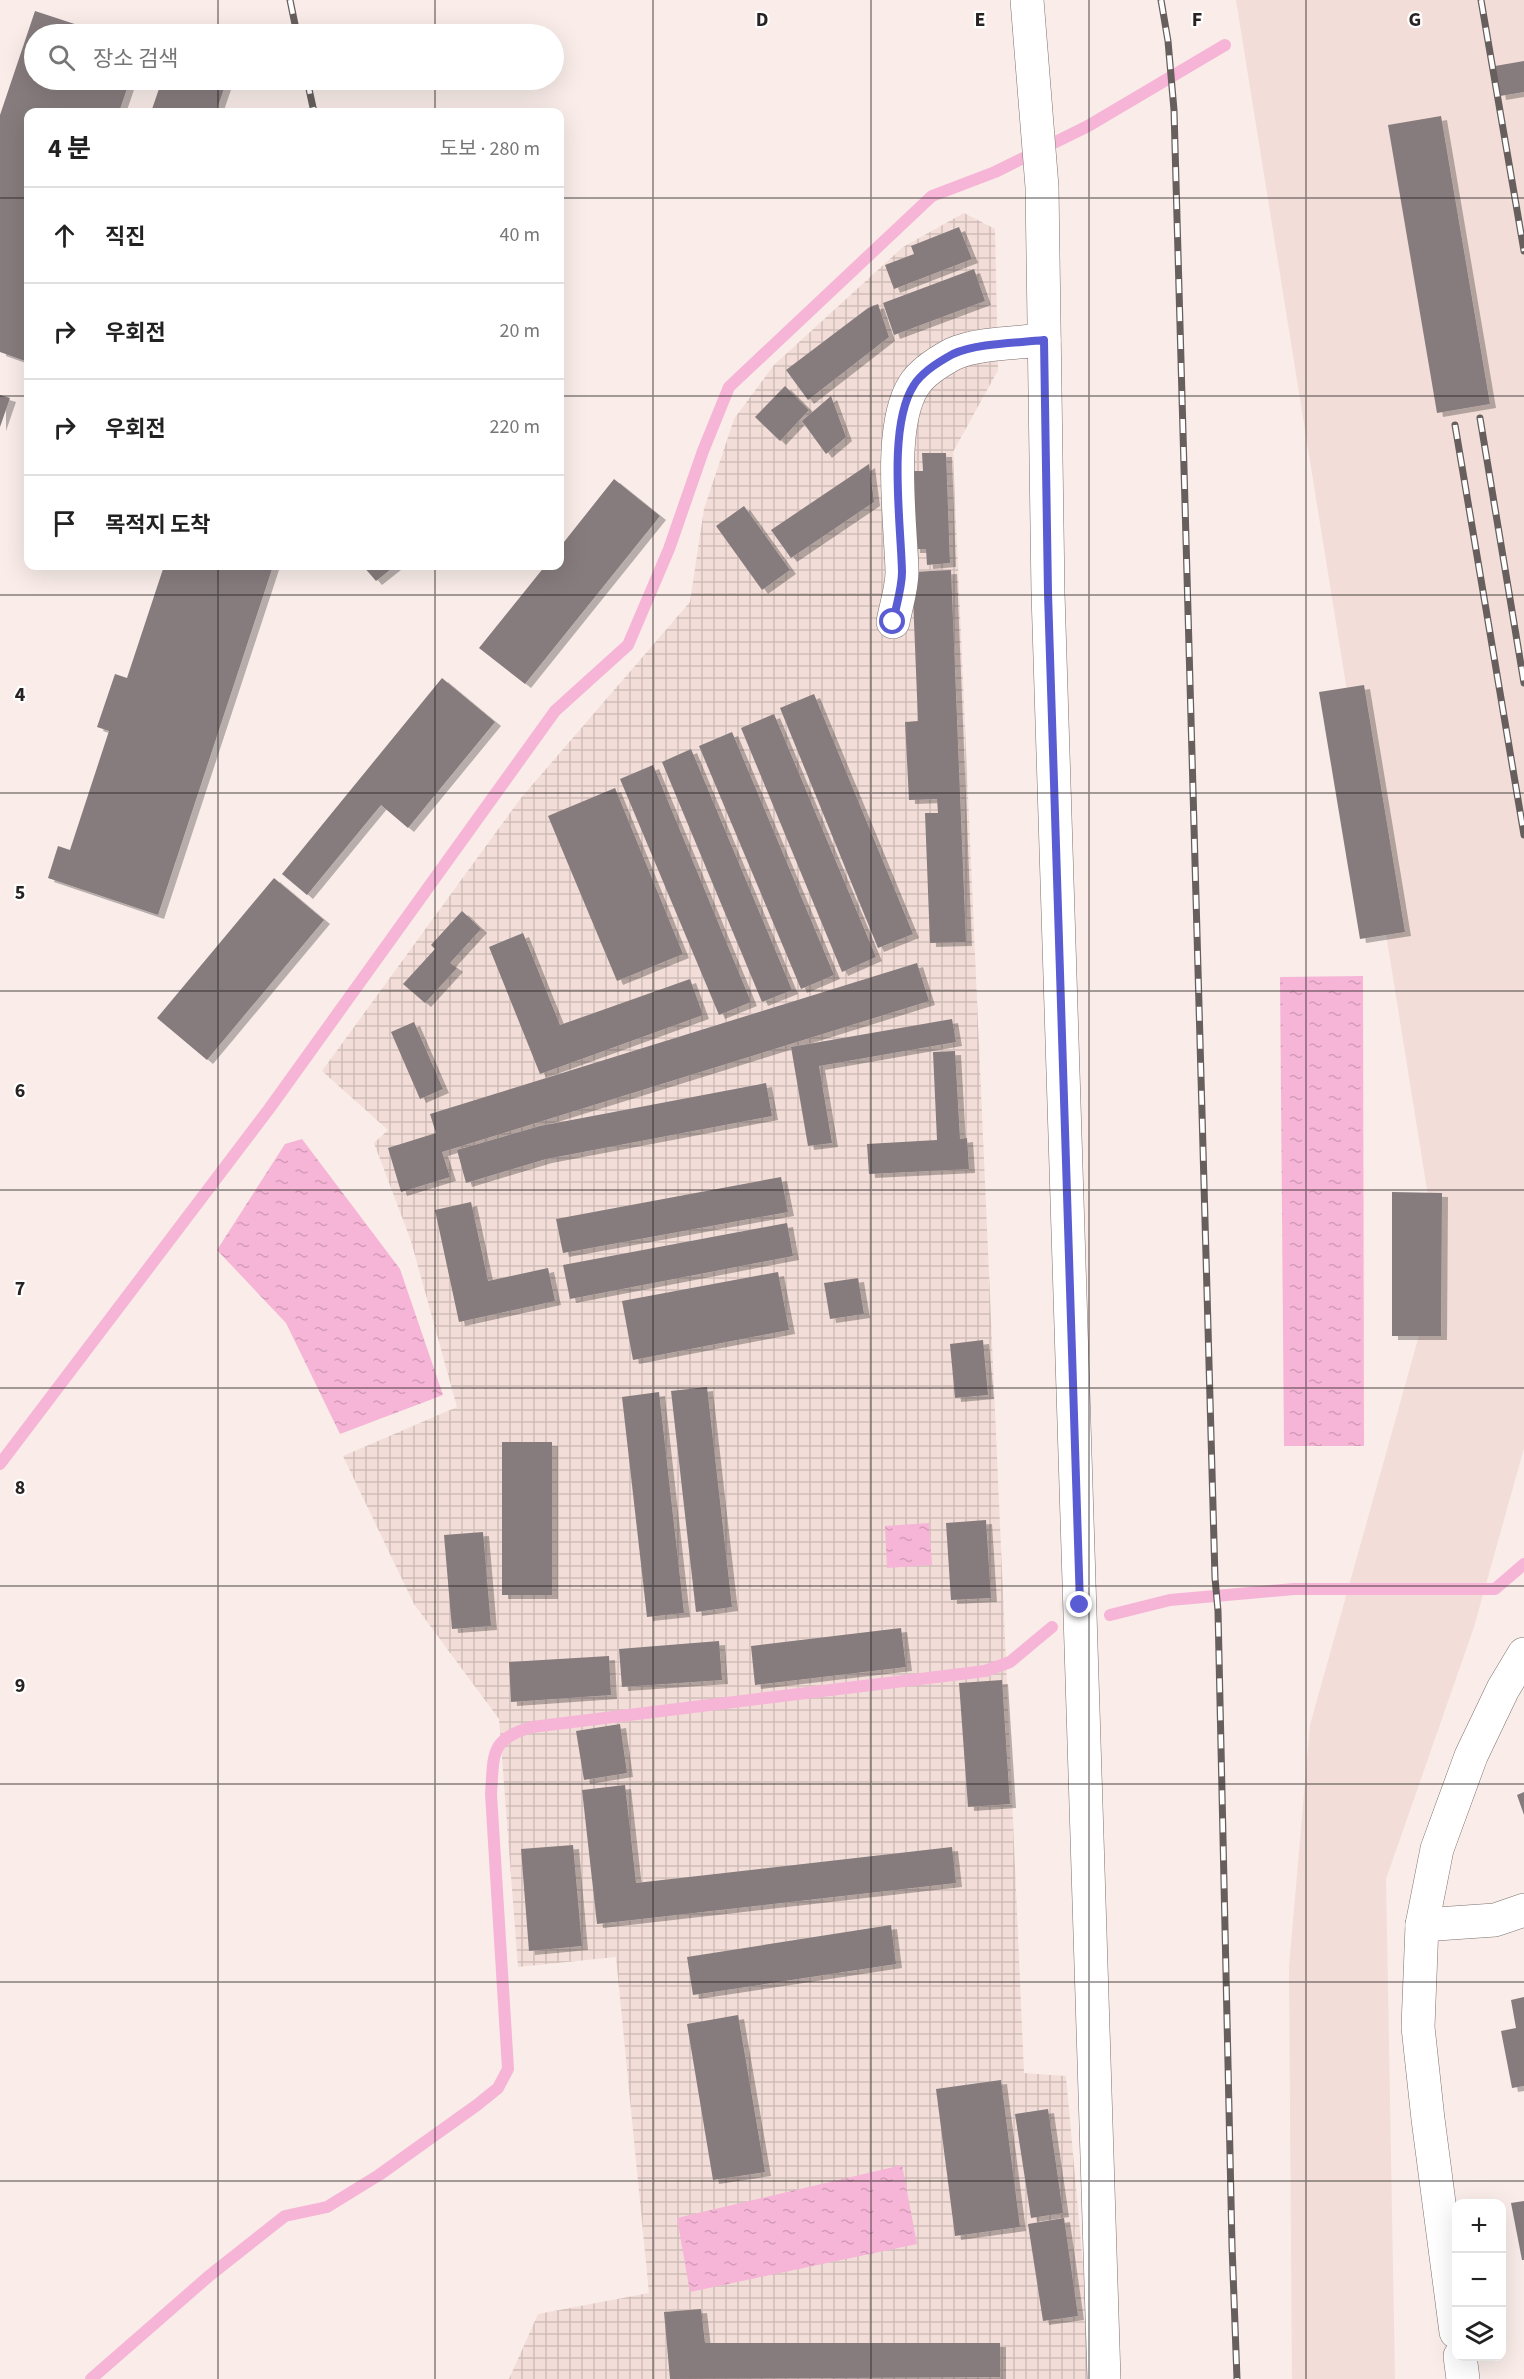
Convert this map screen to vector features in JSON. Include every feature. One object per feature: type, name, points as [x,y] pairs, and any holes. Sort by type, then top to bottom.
[{"type":"street","points":[[1027,0],[1042,188],[1048,605],[1104,2379]]},
{"type":"street","points":[[893,622],[902,575],[897,458],[903,414],[914,386],[933,366],[955,353],[985,346],[1044,340]]},
{"type":"street","points":[[1453,2307],[1418,2027],[1422,1925],[1437,1849],[1470,1756],[1513,1689],[1524,1654]]},
{"type":"street","points":[[1422,1925],[1514,1920]]},
{"type":"street","points":[[1461,2361],[1463,2379]]},
{"type":"shaded area","points":[[1236,0],[1524,0],[1524,1448],[1474,1627],[1386,1879],[1395,2379],[1292,2379],[1289,1967],[1310,1725],[1439,1264]]},
{"type":"shaded area","points":[[964,213],[995,229],[998,370],[953,452],[1024,2073],[1066,2076],[1088,2321],[1089,2379],[509,2379],[538,2314],[649,2293],[616,1957],[518,1967],[499,1719],[414,1604],[343,1456],[457,1407],[411,1241],[374,1143],[388,1130],[322,1071],[521,798],[690,602],[704,509],[734,419],[774,365],[903,247]]},
{"type":"water","points":[[1363,976],[1364,1446],[1284,1446],[1280,977]]},
{"type":"water","points":[[302,1139],[400,1269],[443,1395],[340,1434],[286,1323],[217,1250],[285,1144]]},
{"type":"water","points":[[929,1523],[932,1565],[887,1568],[885,1526]]},
{"type":"water","points":[[902,2165],[917,2244],[690,2292],[677,2218]]},
{"type":"building","points":[[35,11],[75,24],[31,24]]},
{"type":"building","points":[[24,44],[24,90],[127,90],[120,108],[24,108],[24,361],[0,352],[0,115]]},
{"type":"building","points":[[1524,61],[1524,92],[1500,96],[1495,66]]},
{"type":"building","points":[[159,90],[224,90],[217,108],[152,108]]},
{"type":"building","points":[[1441,116],[1490,404],[1437,413],[1388,125]]},
{"type":"building","points":[[959,227],[972,259],[894,289],[885,265],[914,254],[911,246]]},
{"type":"building","points":[[974,269],[985,301],[894,335],[883,303]]},
{"type":"building","points":[[878,304],[889,337],[808,400],[786,370],[868,308]]},
{"type":"building","points":[[785,386],[809,410],[780,441],[755,417]]},
{"type":"building","points":[[0,395],[10,398],[0,427]]},
{"type":"building","points":[[831,396],[846,437],[826,454],[802,421]]},
{"type":"building","points":[[922,453],[946,453],[950,563],[927,565],[926,549],[914,549],[910,471],[923,471]]},
{"type":"building","points":[[869,464],[874,502],[791,558],[771,530]]},
{"type":"building","points":[[614,479],[660,516],[525,684],[479,648],[542,570],[564,570],[564,542]]},
{"type":"building","points":[[744,506],[790,570],[762,590],[716,526]]},
{"type":"building","points":[[163,570],[272,570],[158,915],[48,878],[58,846],[70,850],[109,731],[97,727],[115,674],[127,678]]},
{"type":"building","points":[[366,570],[390,570],[376,581]]},
{"type":"building","points":[[951,570],[966,942],[930,943],[925,813],[938,813],[937,799],[909,800],[905,722],[918,721],[912,572]]},
{"type":"building","points":[[442,678],[495,722],[408,828],[381,805],[307,895],[282,874]]},
{"type":"building","points":[[1364,685],[1405,932],[1360,939],[1319,692]]},
{"type":"building","points":[[814,694],[913,934],[878,948],[780,708]]},
{"type":"building","points":[[774,714],[876,957],[842,972],[741,728]]},
{"type":"building","points":[[732,732],[834,975],[801,989],[699,746]]},
{"type":"building","points":[[691,749],[792,990],[762,1002],[662,762]]},
{"type":"building","points":[[653,765],[751,1002],[719,1015],[620,779]]},
{"type":"building","points":[[615,788],[683,954],[617,981],[548,816]]},
{"type":"building","points":[[274,878],[324,920],[207,1060],[157,1018]]},
{"type":"building","points":[[462,911],[481,929],[450,963],[457,968],[425,1003],[403,984],[435,949],[431,945]]},
{"type":"building","points":[[523,933],[560,1025],[690,979],[703,1015],[540,1074],[489,947]]},
{"type":"building","points":[[917,963],[929,1001],[442,1152],[450,1177],[401,1192],[388,1148],[436,1133],[430,1114]]},
{"type":"building","points":[[952,1019],[956,1042],[819,1066],[832,1143],[808,1146],[791,1047]]},
{"type":"building","points":[[414,1022],[443,1089],[420,1099],[391,1032]]},
{"type":"building","points":[[955,1051],[960,1139],[967,1138],[969,1169],[869,1174],[867,1144],[937,1140],[933,1052]]},
{"type":"building","points":[[766,1083],[772,1116],[546,1159],[466,1183],[457,1150],[540,1126]]},
{"type":"building","points":[[781,1177],[788,1212],[563,1253],[556,1219]]},
{"type":"building","points":[[1392,1192],[1442,1193],[1441,1336],[1392,1336]]},
{"type":"building","points":[[471,1202],[488,1281],[548,1268],[555,1301],[459,1322],[435,1210]]},
{"type":"building","points":[[787,1223],[793,1256],[570,1299],[563,1265]]},
{"type":"building","points":[[778,1272],[789,1330],[633,1360],[622,1301]]},
{"type":"building","points":[[858,1278],[864,1314],[830,1319],[824,1283]]},
{"type":"building","points":[[983,1340],[988,1395],[955,1398],[950,1344]]},
{"type":"building","points":[[707,1387],[732,1607],[696,1612],[671,1391]]},
{"type":"building","points":[[659,1392],[684,1613],[647,1617],[622,1397]]},
{"type":"building","points":[[502,1442],[552,1442],[552,1595],[502,1595]]},
{"type":"building","points":[[986,1520],[991,1598],[951,1600],[946,1523]]},
{"type":"building","points":[[483,1532],[491,1626],[452,1629],[444,1535]]},
{"type":"building","points":[[901,1628],[906,1667],[755,1685],[751,1646]]},
{"type":"building","points":[[719,1641],[722,1680],[622,1687],[619,1649]]},
{"type":"building","points":[[609,1656],[611,1695],[511,1702],[509,1662]]},
{"type":"building","points":[[1002,1680],[1010,1804],[968,1807],[959,1683]]},
{"type":"building","points":[[620,1724],[627,1773],[584,1780],[576,1731]]},
{"type":"building","points":[[625,1785],[636,1883],[952,1847],[956,1883],[597,1924],[582,1790]]},
{"type":"building","points":[[1524,1792],[1524,1815],[1517,1795]]},
{"type":"building","points":[[573,1845],[582,1946],[529,1951],[521,1849]]},
{"type":"building","points":[[891,1925],[896,1964],[693,1995],[687,1957]]},
{"type":"building","points":[[1524,1997],[1524,2086],[1512,2088],[1501,2031],[1516,2028],[1511,2000]]},
{"type":"building","points":[[738,2015],[765,2172],[713,2180],[687,2024]]},
{"type":"building","points":[[1001,2080],[1020,2227],[955,2236],[936,2089]]},
{"type":"building","points":[[1048,2109],[1063,2213],[1031,2218],[1015,2114]]},
{"type":"building","points":[[1524,2201],[1524,2260],[1522,2260],[1511,2203]]},
{"type":"building","points":[[1064,2218],[1078,2316],[1043,2321],[1028,2224]]},
{"type":"building","points":[[701,2309],[705,2343],[1000,2343],[1000,2377],[670,2379],[664,2312]]},
{"type":"waterway","points":[[0,1464],[269,1109],[555,711],[628,645],[669,549],[703,451],[729,387],[932,196],[995,172],[1088,126],[1225,45]]},
{"type":"waterway","points":[[1110,1615],[1170,1600],[1294,1589],[1495,1589],[1524,1564]]},
{"type":"waterway","points":[[91,2379],[209,2276],[285,2216],[327,2207],[379,2175],[498,2088],[508,2069],[491,1794],[496,1750],[508,1737],[532,1727],[985,1671],[1010,1662],[1052,1627]]},
{"type":"railway","points":[[290,0],[295,24]]},
{"type":"railway","points":[[1161,0],[1168,41],[1174,110],[1215,1578],[1218,1611],[1237,2379]]},
{"type":"railway","points":[[1481,0],[1524,251]]},
{"type":"railway","points":[[309,90],[313,108]]},
{"type":"railway","points":[[1480,418],[1524,683]]},
{"type":"railway","points":[[1455,425],[1524,835]]},
{"type":"route","points":[[893,622],[902,575],[897,458],[903,414],[914,386],[933,366],[955,353],[985,346],[1044,340],[1048,593],[1080,1605]]}]
